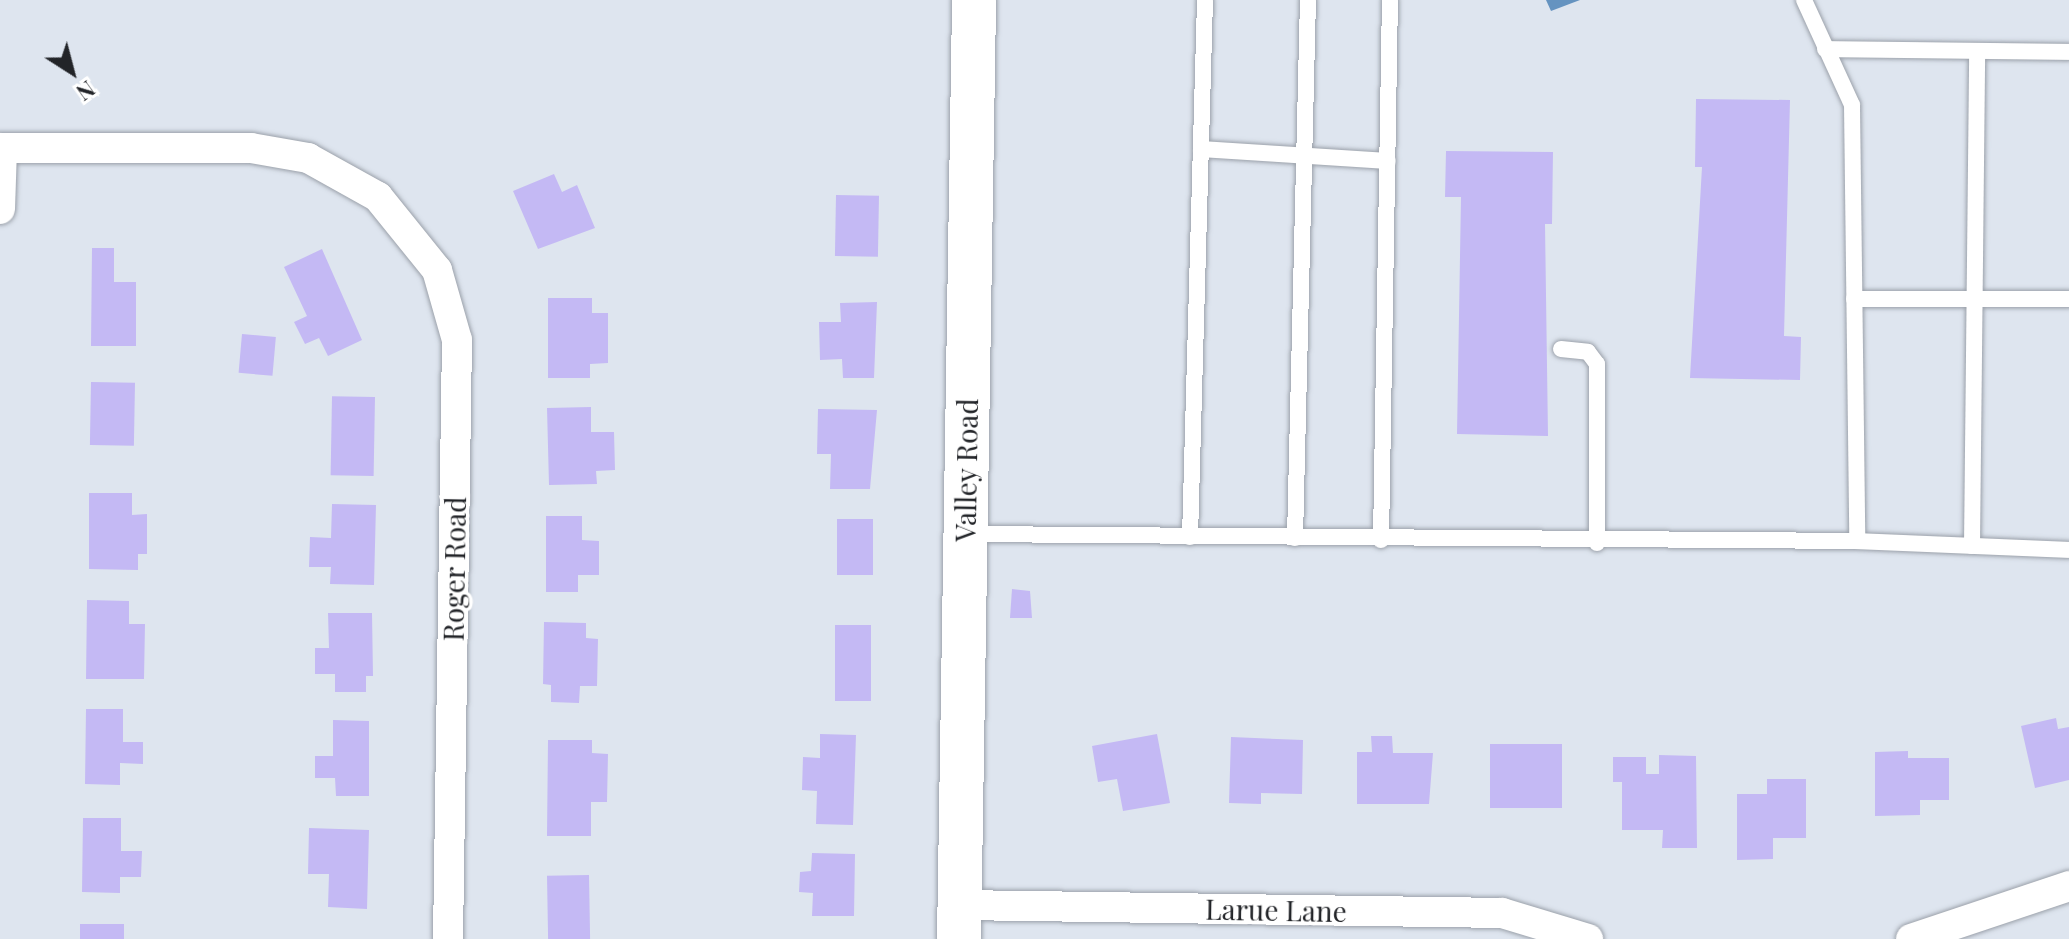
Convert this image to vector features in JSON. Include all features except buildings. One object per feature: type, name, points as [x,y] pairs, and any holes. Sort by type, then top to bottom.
[{"type":"street","name":"Valley Road","points":[[959,922],[974,0]]},
{"type":"street","points":[[0,209],[1,148]]},
{"type":"street","name":"Roger Road","points":[[1,148],[280,151],[347,176],[399,216],[437,270],[457,340],[448,939]]},
{"type":"street","points":[[1911,939],[2069,886]]},
{"type":"street","name":"Larue Lane","points":[[959,922],[1502,913],[1588,939]]},
{"type":"lane","points":[[1190,537],[1205,0]]},
{"type":"lane","points":[[1295,538],[1309,156],[1308,0]]},
{"type":"lane","points":[[1381,540],[1390,0]]},
{"type":"lane","points":[[1804,0],[1852,105],[1857,541]]},
{"type":"lane","points":[[1825,49],[2069,52]]},
{"type":"lane","points":[[1972,546],[1971,299],[1977,51]]},
{"type":"lane","points":[[1201,149],[1388,161]]},
{"type":"lane","points":[[1854,299],[2069,299]]},
{"type":"lane","points":[[1561,349],[1588,352],[1597,364],[1597,543]]},
{"type":"lane","points":[[965,534],[1597,543],[1857,541],[2069,550]]},
{"type":"water","points":[[1546,0],[1580,0],[1551,11]]}]
